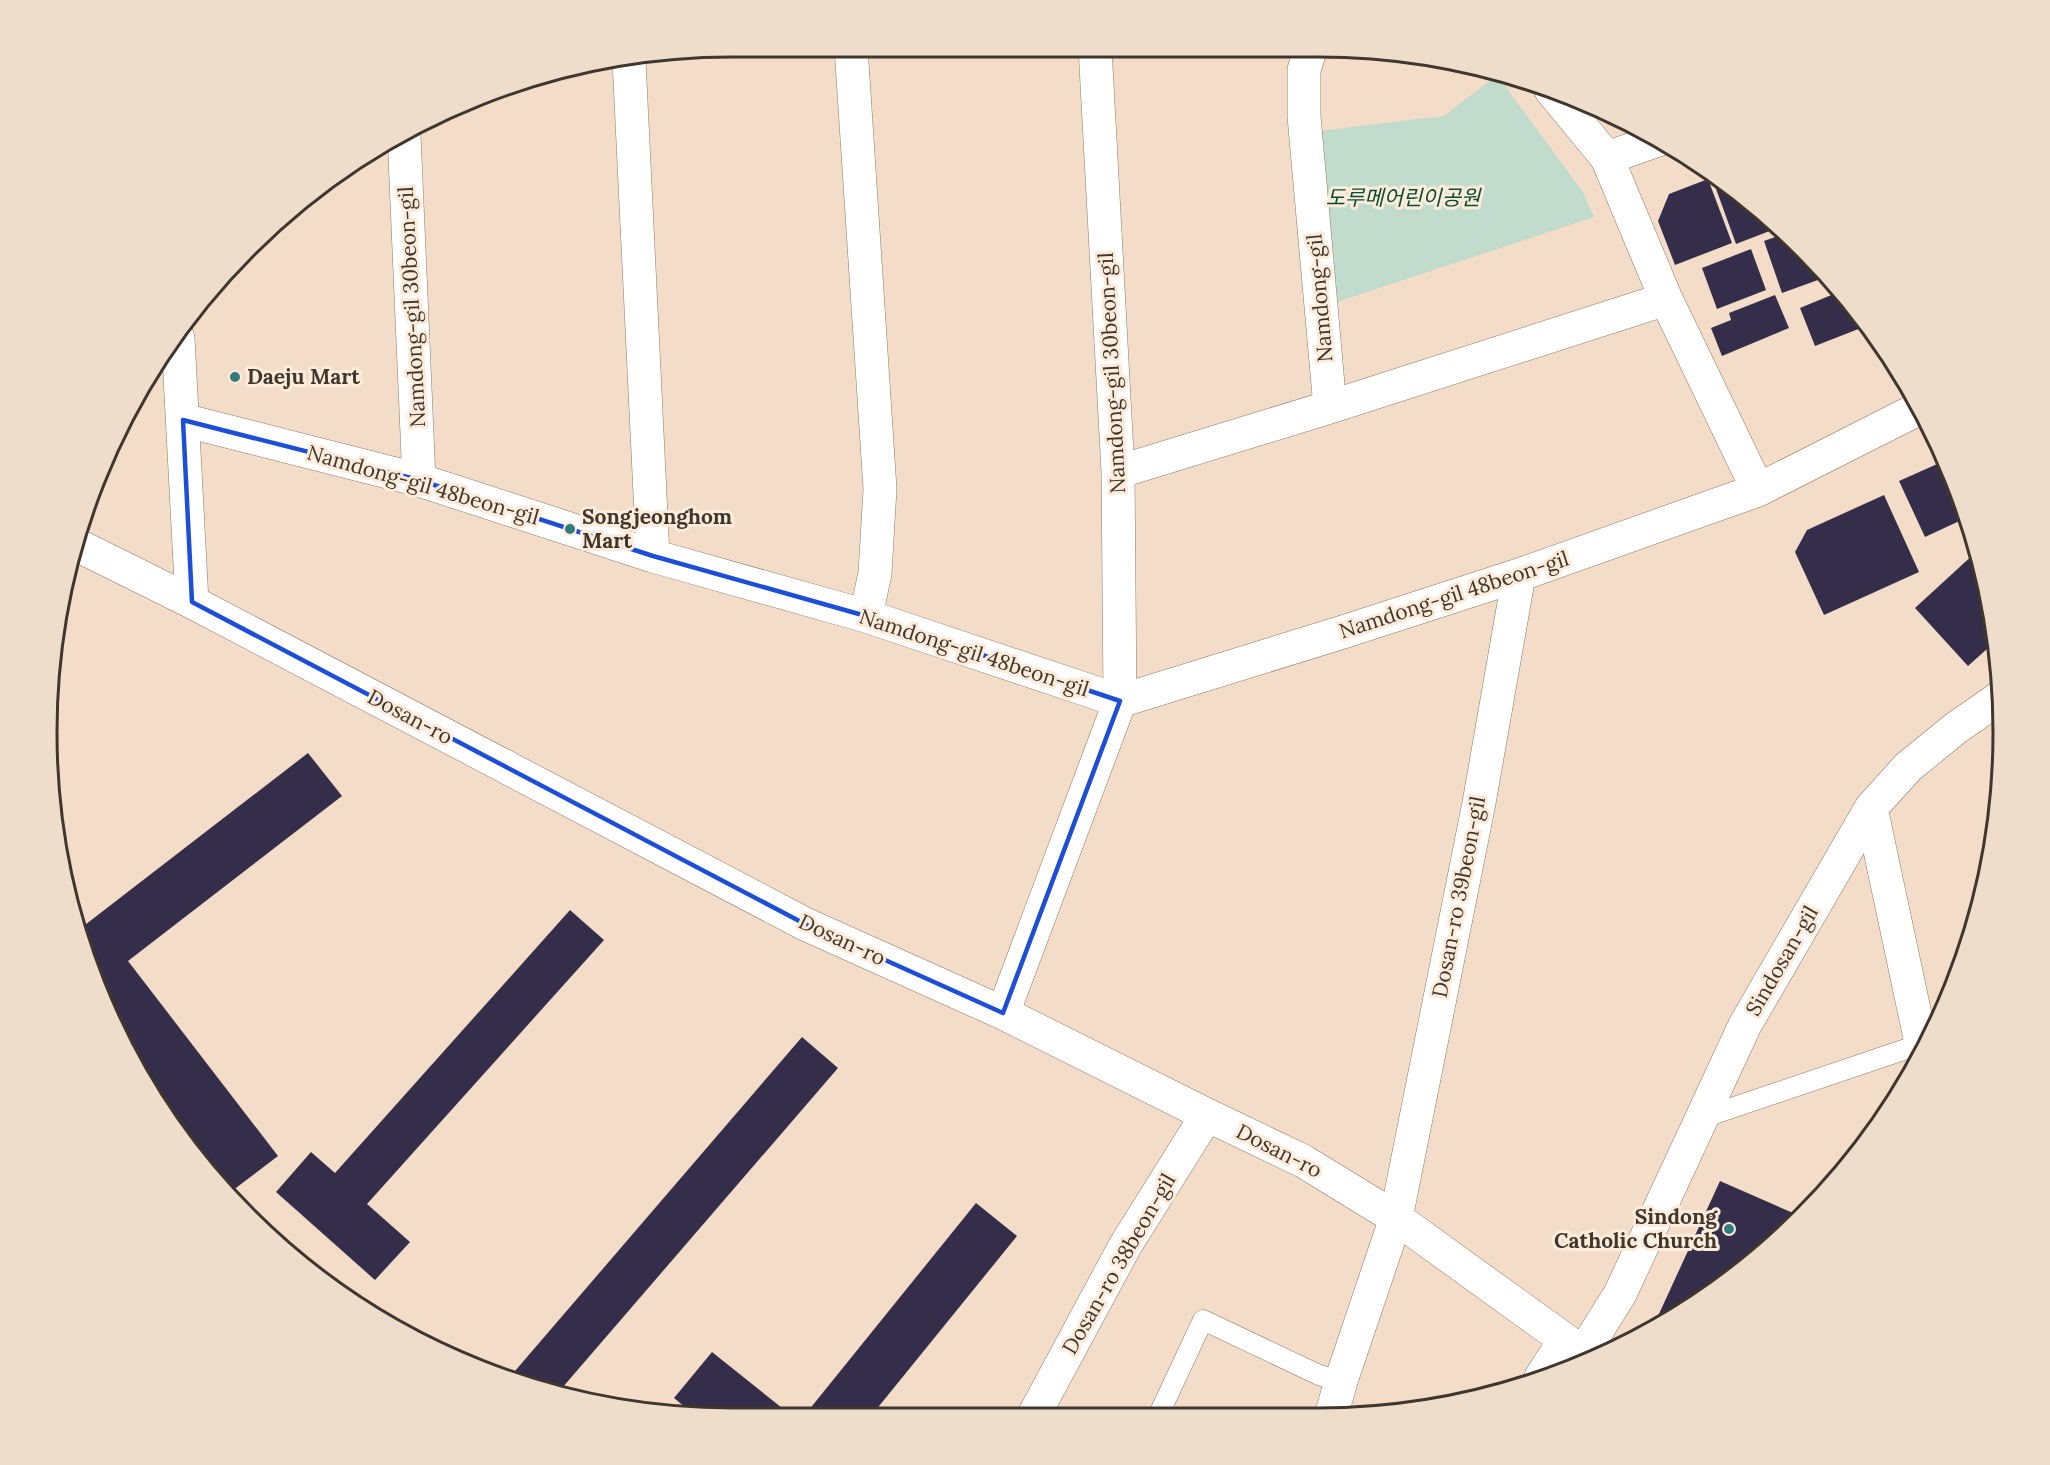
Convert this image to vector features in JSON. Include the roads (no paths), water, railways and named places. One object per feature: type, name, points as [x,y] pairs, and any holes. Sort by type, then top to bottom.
[{"type":"street","points":[[852,57],[880,489],[875,573],[866,616]]},
{"type":"street","name":"Namdong-gil 30beon-gil","points":[[1096,57],[1118,472],[1120,701]]},
{"type":"street","name":"Namdong-gil","points":[[1308,57],[1304,70],[1304,116],[1330,407]]},
{"type":"street","points":[[629,65],[653,556]]},
{"type":"street","points":[[1561,103],[1607,158],[1666,299],[1758,490]]},
{"type":"street","name":"Namdong-gil 30beon-gil","points":[[404,142],[419,480]]},
{"type":"street","points":[[1607,158],[1648,144]]},
{"type":"street","points":[[1118,472],[1330,407],[1666,299]]},
{"type":"street","points":[[179,347],[192,602]]},
{"type":"street","name":"Namdong-gil 48beon-gil","points":[[183,420],[419,480],[653,556],[866,616],[1120,701],[1519,575],[1758,490],[1911,410]]},
{"type":"street","name":"Dosan-ro","points":[[83,548],[192,602],[805,924],[1003,1013],[1303,1161],[1396,1218],[1579,1352]]},
{"type":"street","name":"Dosan-ro 39beon-gil","points":[[1334,1408],[1396,1218],[1479,803],[1519,575]]},
{"type":"street","points":[[1003,1013],[1120,701]]},
{"type":"street","name":"Sindosan-gil","points":[[1566,1361],[1579,1352],[1620,1294],[1745,1025],[1871,808],[1908,767],[1956,728],[1992,703]]},
{"type":"street","points":[[1871,808],[1922,1032]]},
{"type":"street","name":"Dosan-ro 38beon-gil","points":[[1038,1408],[1125,1246],[1207,1115]]},
{"type":"lane","points":[[1702,1118],[1915,1047]]},
{"type":"lane","points":[[1162,1408],[1203,1320],[1319,1375],[1341,1381]]},
{"type":"place","name":"Daeju Mart","points":[[235,377]]},
{"type":"place","name":"Songjeonghom Mart","points":[[570,529]]},
{"type":"place","name":"Sindong Catholic Church","points":[[1729,1229]]},
{"type":"park label","name":"도루메어린이공원","points":[[1403,198]]}]
